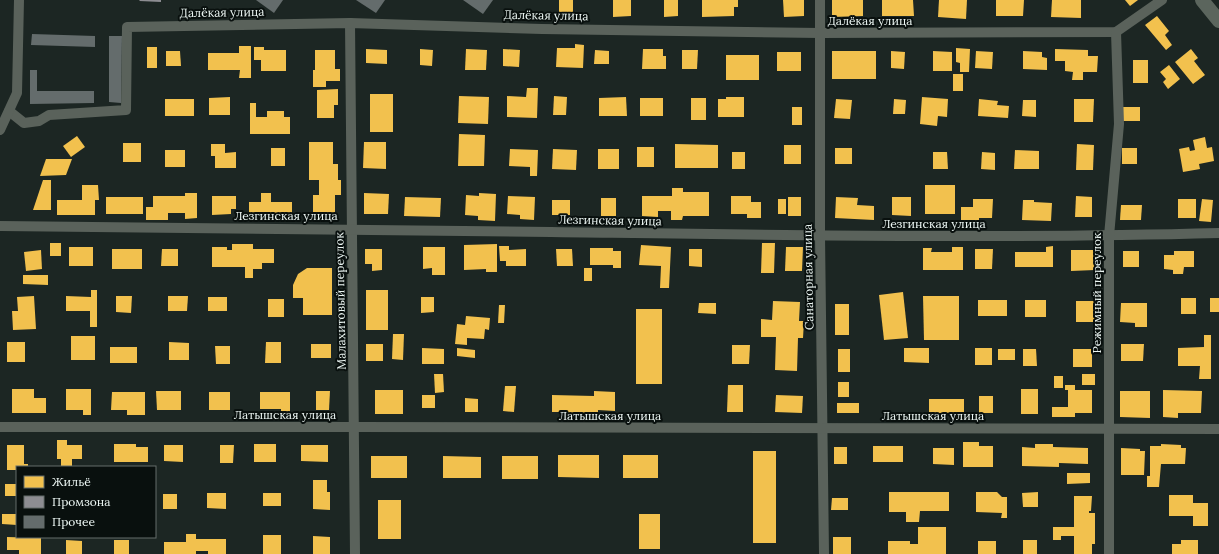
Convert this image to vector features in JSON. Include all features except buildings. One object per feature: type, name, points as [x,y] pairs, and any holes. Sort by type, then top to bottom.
[{"type":"street","points":[[0,130],[18,93],[19,0]]},
{"type":"street","name":"Санаторная улица","points":[[820,0],[820,236],[824,554]]},
{"type":"street","points":[[1116,32],[1162,0]]},
{"type":"street","points":[[1202,0],[1219,21]]},
{"type":"street","name":"Далёкая улица","points":[[9,111],[24,124],[39,121],[49,115],[126,110],[127,27],[350,23],[542,29],[820,33],[1116,32]]},
{"type":"street","name":"Малахитовый переулок","points":[[350,23],[355,554]]},
{"type":"street","name":"Режимный переулок","points":[[1109,554],[1109,236],[1119,124],[1116,32]]},
{"type":"street","name":"Лезгинская улица","points":[[0,226],[352,229],[820,236],[1109,236],[1219,233]]},
{"type":"street","name":"Латышская улица","points":[[0,427],[1219,429]]}]
